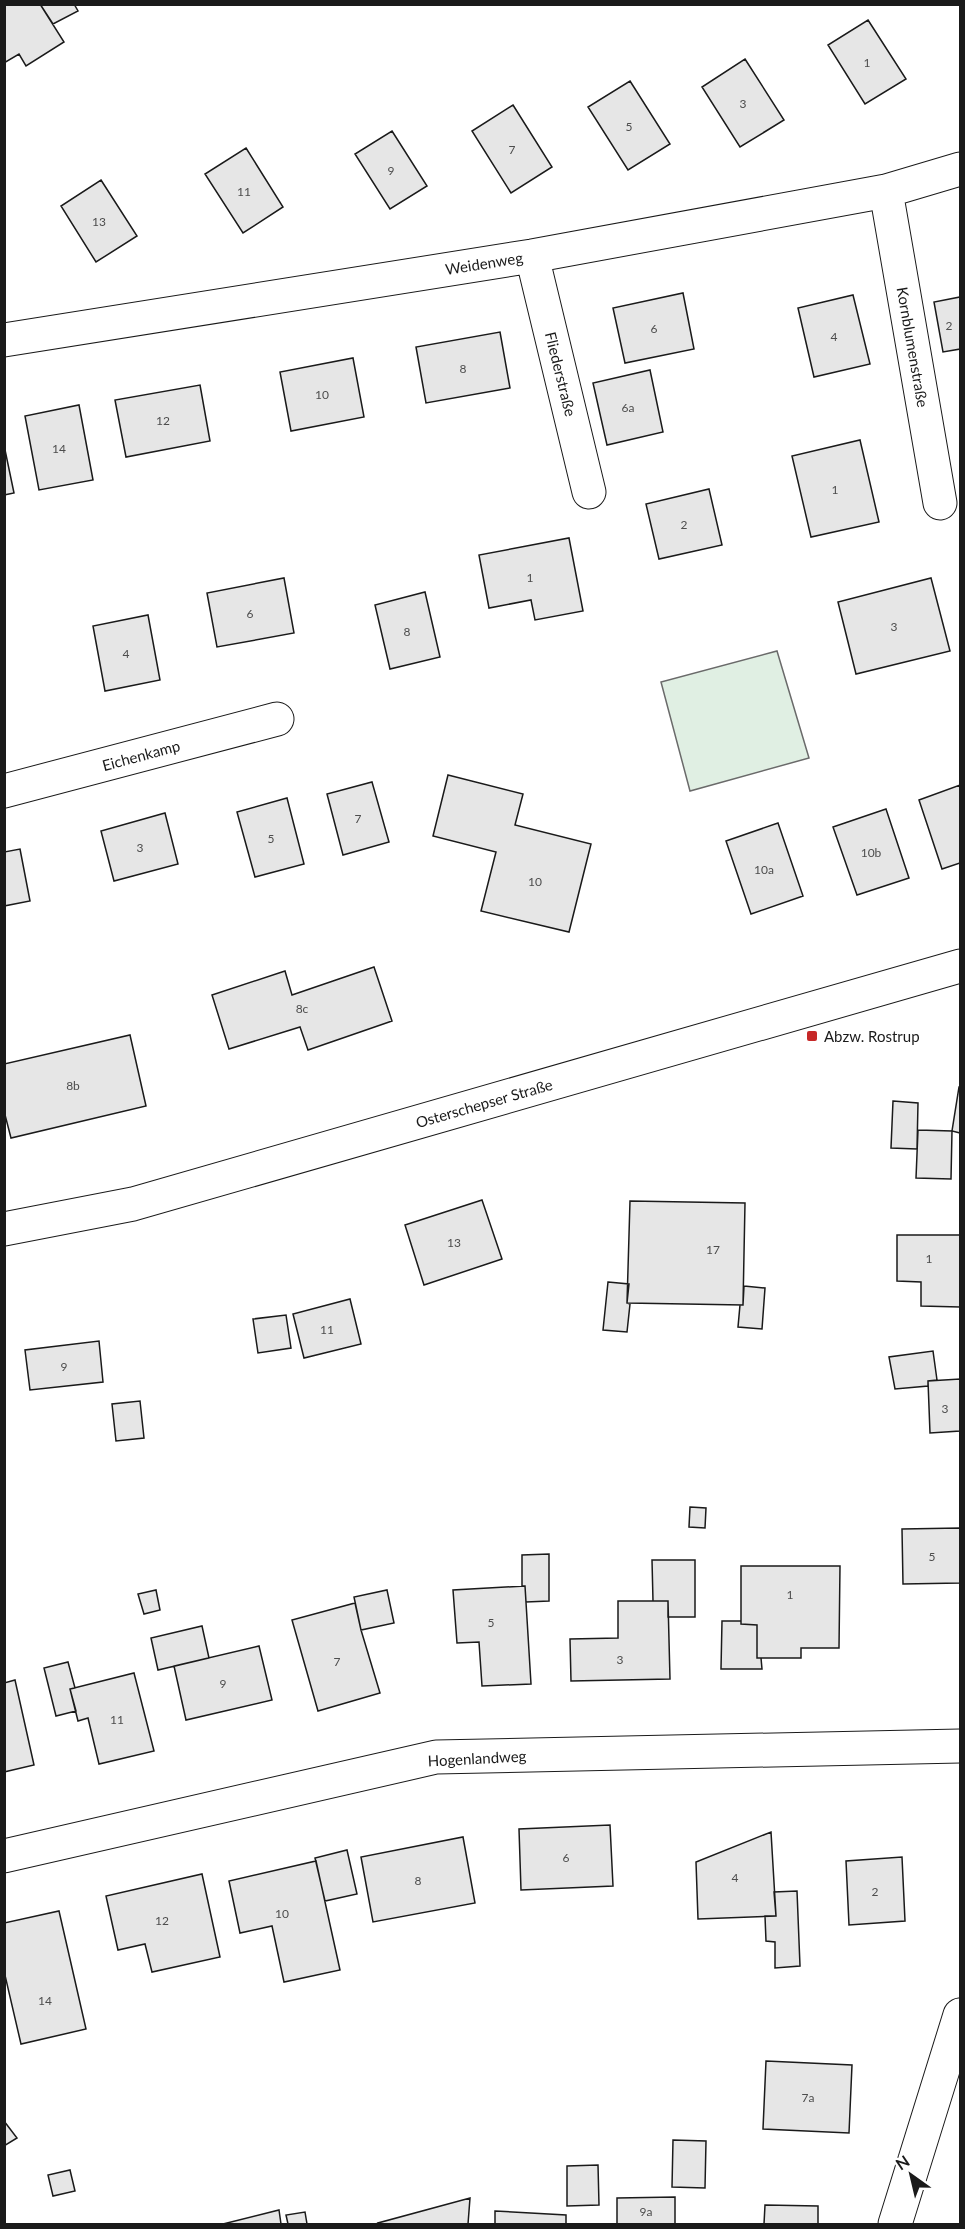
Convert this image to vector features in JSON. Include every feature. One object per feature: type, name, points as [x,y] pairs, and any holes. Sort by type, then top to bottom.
[{"type":"street","name":"Weidenweg","points":[[4,340],[532,256],[886,191],[960,170]]},
{"type":"street","name":"Kornblumenstraße","points":[[886,191],[940,504]]},
{"type":"street","name":"Fliederstraße","points":[[532,256],[589,492]]},
{"type":"street","name":"Eichenkamp","points":[[4,791],[277,719]]},
{"type":"street","name":"Osterschepser Straße","points":[[4,1229],[133,1204],[960,966]]},
{"type":"street","name":"Hogenlandweg","points":[[4,1856],[436,1757],[960,1746]]},
{"type":"street","points":[[895,2224],[960,2015]]},
{"type":"green space","points":[[777,651],[809,758],[690,791],[661,682]]},
{"type":"building","points":[[4,4],[40,4],[64,42],[26,66],[19,54],[4,63]]},
{"type":"building","points":[[40,4],[74,4],[78,11],[53,24]]},
{"type":"building","points":[[868,20],[906,79],[865,104],[828,45]]},
{"type":"building","points":[[745,59],[784,120],[740,147],[702,87]]},
{"type":"building","points":[[630,81],[670,144],[628,170],[588,107]]},
{"type":"building","points":[[513,105],[552,167],[511,193],[472,131]]},
{"type":"building","points":[[392,131],[427,186],[390,209],[355,154]]},
{"type":"building","points":[[246,148],[283,207],[243,233],[205,174]]},
{"type":"building","points":[[101,180],[137,236],[96,262],[61,206]]},
{"type":"building","points":[[683,293],[694,349],[625,363],[613,308]]},
{"type":"building","points":[[853,295],[870,364],[814,377],[798,308]]},
{"type":"building","points":[[960,297],[960,349],[943,352],[934,302]]},
{"type":"building","points":[[500,332],[510,388],[426,403],[416,347]]},
{"type":"building","points":[[353,358],[364,417],[291,431],[280,372]]},
{"type":"building","points":[[650,370],[663,432],[607,445],[593,383]]},
{"type":"building","points":[[200,385],[210,441],[126,457],[115,400]]},
{"type":"building","points":[[79,405],[93,480],[39,490],[25,416]]},
{"type":"building","points":[[860,440],[879,522],[811,537],[792,456]]},
{"type":"building","points":[[4,445],[14,493],[4,495]]},
{"type":"building","points":[[709,489],[722,545],[659,559],[646,504]]},
{"type":"building","points":[[569,538],[583,611],[535,620],[531,600],[489,608],[479,555]]},
{"type":"building","points":[[284,578],[294,633],[217,647],[207,593]]},
{"type":"building","points":[[931,578],[950,651],[856,674],[838,602]]},
{"type":"building","points":[[425,592],[440,657],[390,669],[375,605]]},
{"type":"building","points":[[148,615],[160,680],[105,691],[93,626]]},
{"type":"building","points":[[448,775],[523,794],[515,825],[591,844],[569,932],[481,911],[496,852],[433,836]]},
{"type":"building","points":[[372,782],[389,842],[343,855],[327,794]]},
{"type":"building","points":[[960,785],[960,863],[942,869],[919,800]]},
{"type":"building","points":[[287,798],[304,864],[255,877],[237,812]]},
{"type":"building","points":[[886,809],[909,878],[857,895],[833,827]]},
{"type":"building","points":[[165,813],[178,864],[114,881],[101,831]]},
{"type":"building","points":[[778,823],[803,896],[751,914],[726,841]]},
{"type":"building","points":[[20,849],[30,901],[4,906],[4,852]]},
{"type":"building","points":[[374,967],[392,1021],[308,1050],[300,1027],[229,1049],[212,995],[285,971],[292,995]]},
{"type":"building","points":[[130,1035],[146,1106],[11,1138],[4,1111],[4,1064]]},
{"type":"building","points":[[960,1087],[960,1133],[952,1131]]},
{"type":"building","points":[[893,1101],[918,1103],[917,1149],[891,1148]]},
{"type":"building","points":[[918,1130],[952,1131],[951,1179],[916,1178]]},
{"type":"building","points":[[482,1200],[502,1259],[424,1285],[405,1225]]},
{"type":"building","points":[[630,1201],[745,1203],[743,1305],[627,1303]]},
{"type":"building","points":[[897,1235],[960,1235],[960,1307],[921,1306],[921,1282],[897,1281]]},
{"type":"building","points":[[608,1282],[629,1284],[627,1303],[630,1304],[627,1332],[603,1330]]},
{"type":"building","points":[[744,1286],[765,1288],[762,1329],[738,1327]]},
{"type":"building","points":[[350,1299],[361,1344],[304,1358],[293,1314]]},
{"type":"building","points":[[286,1315],[291,1348],[258,1353],[253,1319]]},
{"type":"building","points":[[99,1341],[103,1382],[30,1390],[25,1350]]},
{"type":"building","points":[[933,1351],[937,1380],[928,1381],[928,1386],[895,1389],[889,1357]]},
{"type":"building","points":[[960,1379],[960,1431],[930,1433],[928,1381]]},
{"type":"building","points":[[140,1401],[144,1438],[116,1441],[112,1404]]},
{"type":"building","points":[[690,1507],[706,1508],[705,1528],[689,1527]]},
{"type":"building","points":[[960,1528],[960,1583],[903,1584],[902,1529]]},
{"type":"building","points":[[549,1554],[549,1601],[526,1602],[525,1586],[522,1586],[522,1555]]},
{"type":"building","points":[[652,1560],[695,1560],[695,1617],[668,1617],[668,1601],[653,1601]]},
{"type":"building","points":[[741,1566],[840,1566],[839,1648],[801,1648],[801,1658],[757,1658],[757,1625],[741,1624]]},
{"type":"building","points":[[525,1586],[531,1684],[482,1686],[479,1642],[457,1643],[453,1590]]},
{"type":"building","points":[[156,1590],[160,1610],[144,1614],[138,1594]]},
{"type":"building","points":[[387,1590],[394,1623],[361,1630],[354,1597]]},
{"type":"building","points":[[618,1601],[668,1601],[670,1679],[571,1681],[570,1639],[618,1638]]},
{"type":"building","points":[[355,1603],[380,1693],[318,1711],[292,1620]]},
{"type":"building","points":[[722,1621],[741,1621],[741,1624],[757,1625],[757,1658],[761,1658],[762,1669],[721,1669]]},
{"type":"building","points":[[202,1626],[209,1658],[158,1670],[151,1638]]},
{"type":"building","points":[[259,1646],[272,1700],[186,1720],[174,1666]]},
{"type":"building","points":[[68,1662],[75,1688],[70,1689],[76,1711],[56,1716],[44,1668]]},
{"type":"building","points":[[134,1673],[154,1751],[99,1764],[88,1718],[78,1721],[70,1689]]},
{"type":"building","points":[[15,1680],[34,1765],[4,1772],[4,1683]]},
{"type":"building","points":[[610,1825],[613,1886],[521,1890],[519,1829]]},
{"type":"building","points":[[771,1832],[776,1916],[698,1919],[696,1862]]},
{"type":"building","points":[[463,1837],[475,1903],[373,1922],[361,1857]]},
{"type":"building","points":[[347,1850],[357,1894],[325,1901],[315,1858]]},
{"type":"building","points":[[902,1857],[905,1921],[849,1925],[846,1861]]},
{"type":"building","points":[[316,1861],[340,1970],[284,1982],[272,1926],[240,1933],[229,1881]]},
{"type":"building","points":[[202,1874],[220,1957],[152,1972],[145,1944],[118,1950],[106,1896]]},
{"type":"building","points":[[797,1891],[800,1966],[775,1968],[775,1942],[766,1941],[765,1916],[776,1916],[774,1892]]},
{"type":"building","points":[[59,1911],[86,2029],[21,2044],[4,1971],[4,1923]]},
{"type":"building","points":[[766,2061],[852,2065],[849,2133],[763,2129]]},
{"type":"building","points":[[4,2121],[17,2138],[4,2146]]},
{"type":"building","points":[[673,2140],[706,2141],[705,2188],[672,2187]]},
{"type":"building","points":[[598,2165],[599,2205],[567,2206],[567,2166]]},
{"type":"building","points":[[70,2170],[75,2191],[53,2196],[48,2175]]},
{"type":"building","points":[[675,2197],[675,2224],[617,2224],[617,2198]]},
{"type":"building","points":[[470,2198],[468,2224],[378,2223]]},
{"type":"building","points":[[765,2205],[818,2206],[818,2224],[764,2224]]},
{"type":"building","points":[[279,2210],[281,2224],[223,2224]]},
{"type":"building","points":[[495,2211],[566,2215],[566,2224],[495,2224]]},
{"type":"building","points":[[305,2212],[307,2224],[288,2224],[286,2215]]},
{"type":"place","name":"Abzw. Rostrup","points":[[812,1036]]}]
